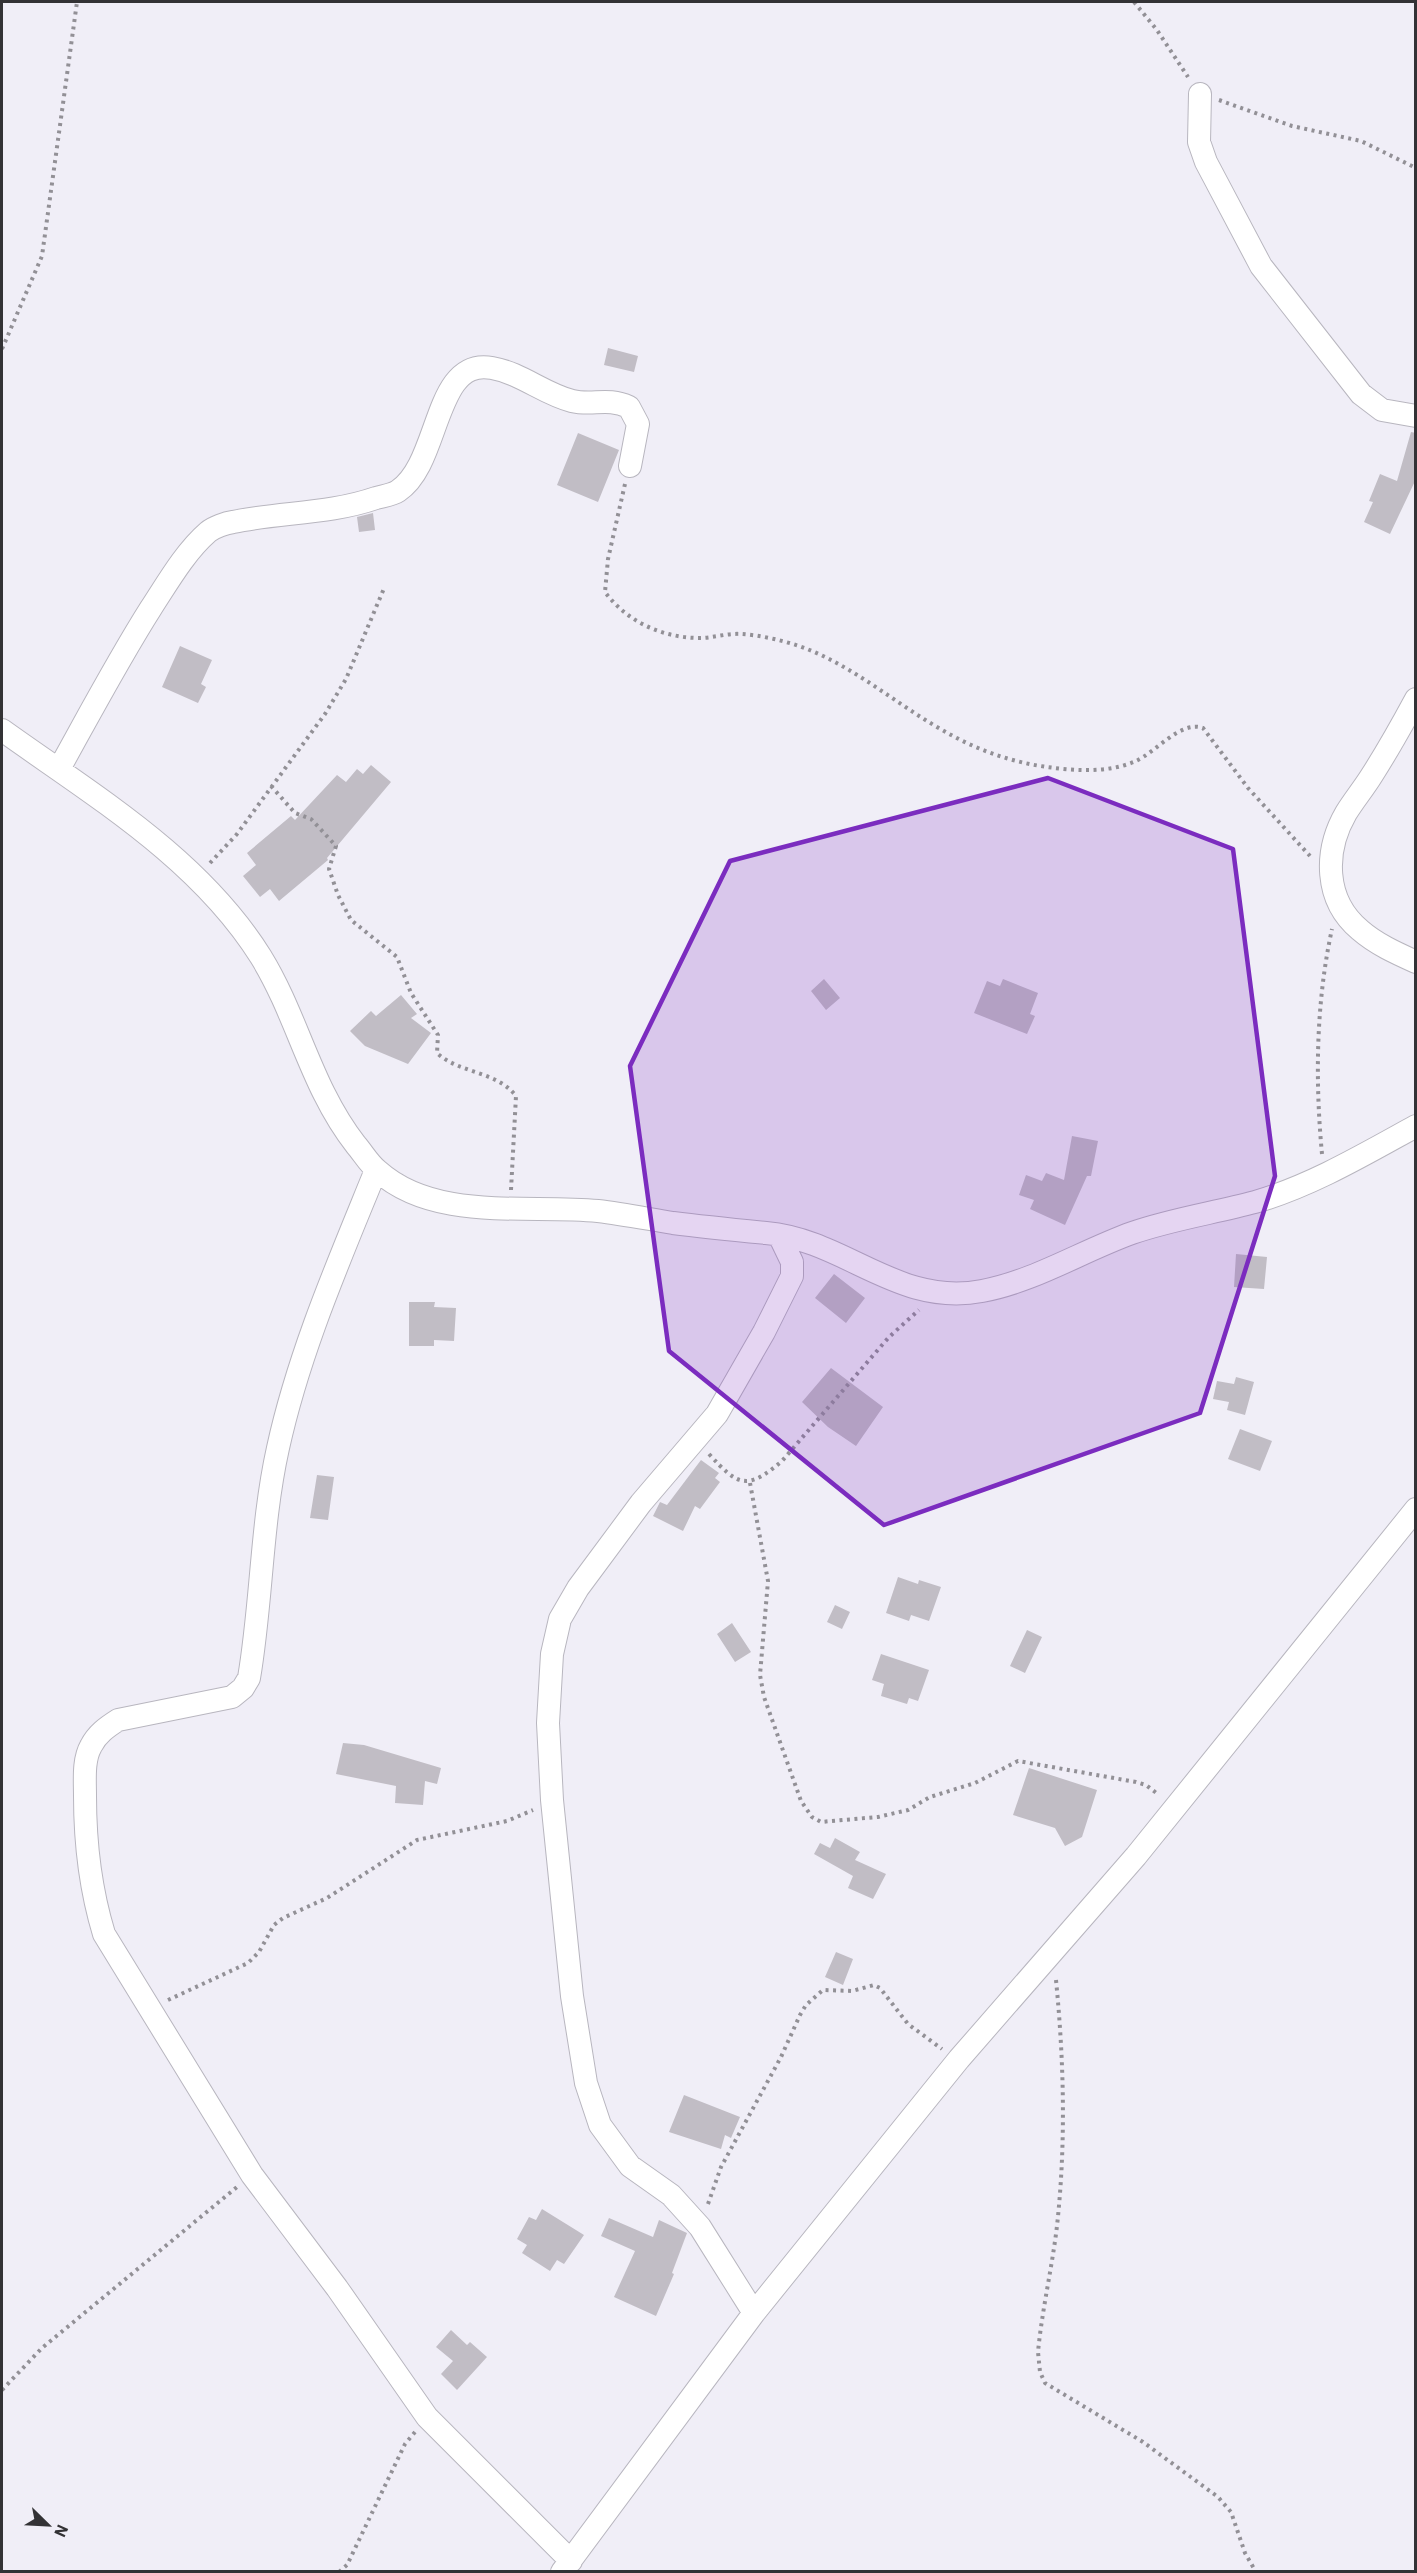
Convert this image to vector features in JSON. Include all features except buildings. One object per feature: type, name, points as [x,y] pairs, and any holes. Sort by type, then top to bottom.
[{"type":"street","points":[[1200,94],[1199,142],[1206,162],[1261,266],[1360,394],[1382,410],[1416,416]]},
{"type":"street","points":[[59,769],[116,662],[191,549],[210,530],[231,522],[287,516],[366,502],[397,491],[423,462],[442,406],[463,373],[475,368],[490,367],[508,372],[572,401],[589,403],[608,400],[629,407],[638,424],[630,466]]},
{"type":"street","points":[[1416,699],[1395,738],[1342,822],[1332,849],[1329,878],[1337,901],[1358,929],[1385,947],[1416,962]]},
{"type":"street","points":[[2,730],[59,769],[197,876],[261,958],[317,1082],[343,1127],[376,1170],[401,1188],[434,1201],[510,1208],[603,1212],[694,1226],[779,1234],[838,1253],[904,1285],[938,1294],[984,1291],[1029,1277],[1139,1231],[1255,1202],[1297,1187],[1416,1126]]},
{"type":"street","points":[[376,1170],[319,1311],[278,1448],[268,1504],[249,1678],[243,1688],[232,1696],[118,1720],[104,1728],[90,1746],[85,1770],[85,1845],[92,1896],[104,1934],[252,2175],[337,2288],[426,2417],[566,2566],[754,2313],[959,2060],[1053,1948],[1136,1856],[1416,1509]]},
{"type":"street","points":[[754,2313],[700,2227],[671,2195],[630,2166],[600,2125],[586,2083],[572,1996],[552,1800],[548,1723],[552,1654],[560,1619],[578,1588],[641,1503],[717,1414],[788,1288],[792,1276],[792,1262],[779,1234]]},
{"type":"path","points":[[2,350],[42,256],[77,2]]},
{"type":"path","points":[[1134,2],[1157,30],[1200,94],[1292,126],[1361,141],[1416,168]]},
{"type":"path","points":[[630,466],[608,559],[605,592],[623,612],[643,624],[676,637],[702,638],[741,634],[799,646],[865,678],[942,730],[977,748],[1047,767],[1092,770],[1117,768],[1153,751],[1188,727],[1203,728],[1270,816],[1329,878]]},
{"type":"path","points":[[197,876],[237,834],[325,714],[346,679],[385,586]]},
{"type":"path","points":[[271,786],[295,813],[311,819],[336,846],[328,869],[338,895],[351,920],[397,957],[411,993],[438,1035],[437,1053],[447,1062],[462,1069],[499,1081],[516,1096],[510,1208]]},
{"type":"path","points":[[1324,1173],[1318,1069],[1327,951],[1337,901]]},
{"type":"path","points":[[697,1440],[725,1472],[737,1481],[750,1483],[763,1477],[782,1461],[889,1337],[938,1294]]},
{"type":"path","points":[[750,1483],[768,1581],[760,1675],[764,1697],[801,1801],[812,1817],[821,1822],[878,1817],[909,1810],[930,1797],[975,1784],[1018,1761],[1136,1782],[1146,1785],[1175,1807]]},
{"type":"path","points":[[150,2011],[175,1996],[248,1963],[259,1952],[274,1925],[283,1918],[327,1898],[417,1840],[507,1821],[527,1814],[552,1800]]},
{"type":"path","points":[[1053,1948],[1063,2051],[1063,2138],[1056,2226],[1038,2352],[1040,2372],[1046,2383],[1060,2394],[1143,2442],[1218,2497],[1232,2512],[1245,2553],[1256,2571]]},
{"type":"path","points":[[700,2227],[721,2166],[781,2057],[800,2015],[806,2005],[823,1990],[852,1990],[874,1985],[880,1988],[908,2024],[959,2060]]},
{"type":"path","points":[[2,2390],[42,2348],[252,2175]]},
{"type":"path","points":[[339,2571],[347,2565],[405,2444],[426,2417]]},
{"type":"highlighted area","points":[[1048,778],[1233,849],[1275,1176],[1200,1413],[884,1525],[669,1351],[630,1066],[730,861]]}]
